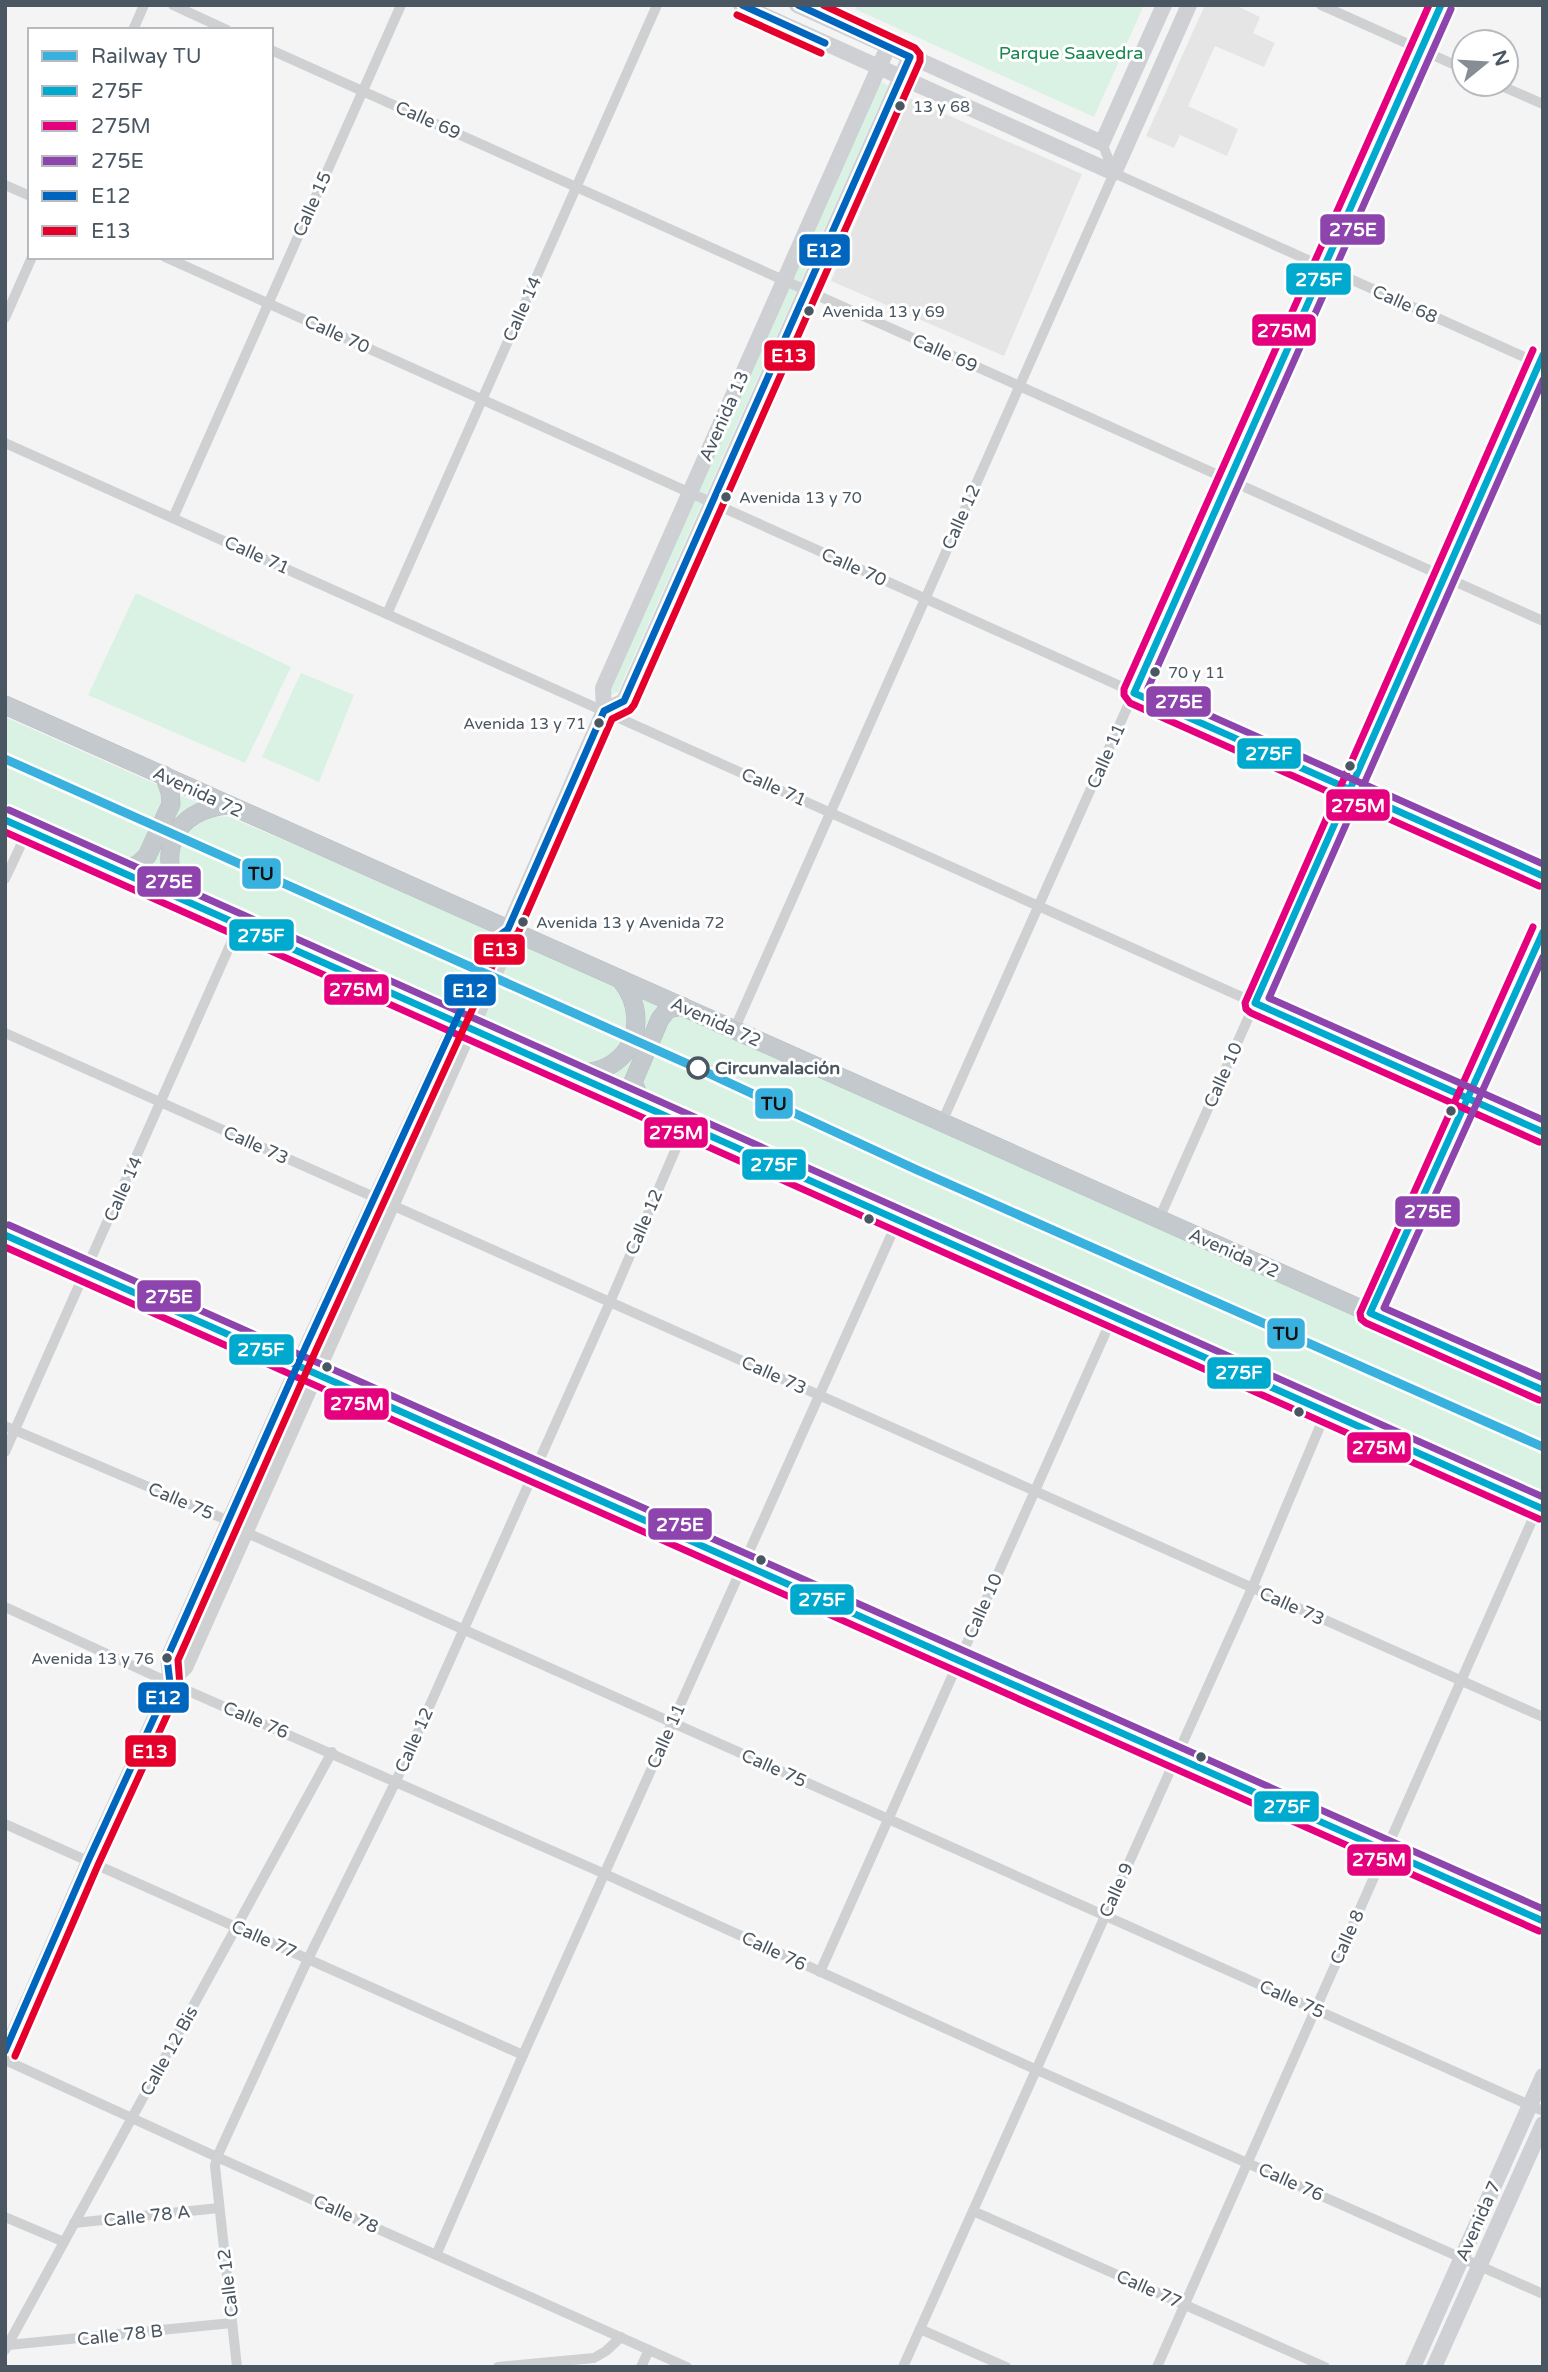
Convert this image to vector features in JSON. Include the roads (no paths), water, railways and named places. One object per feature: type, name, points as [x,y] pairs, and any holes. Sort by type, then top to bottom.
[{"type":"highway","name":"Avenida 72","points":[[5,705],[1543,1390]]},
{"type":"highway","points":[[119,871],[137,865],[148,856],[171,804],[164,775]]},
{"type":"highway","points":[[183,900],[169,868],[175,836],[181,825],[194,814],[210,807],[227,805]]},
{"type":"highway","points":[[5,820],[1540,1508]]},
{"type":"highway","points":[[572,1074],[602,1069],[615,1063],[632,1040],[637,1022],[636,1010],[633,998],[619,978]]},
{"type":"highway","points":[[643,1106],[635,1092],[634,1082],[638,1071],[660,1018],[668,1009],[682,1006]]},
{"type":"main road","name":"Calle 68","points":[[741,5],[1114,173]]},
{"type":"main road","points":[[797,5],[1102,143],[1164,5]]},
{"type":"main road","name":"Calle 12","points":[[1114,173],[1189,5]]},
{"type":"main road","name":"Avenida 13","points":[[463,1025],[493,940],[508,929],[604,711],[603,688],[888,47]]},
{"type":"main road","name":"Avenida 13","points":[[604,711],[624,701],[910,57]]},
{"type":"main road","name":"Avenida 7","points":[[1413,2367],[1462,2258],[1536,2108],[1543,2076]]},
{"type":"main road","name":"Avenida 7","points":[[1434,2367],[1543,2124]]},
{"type":"street","points":[[134,28],[144,5]]},
{"type":"street","points":[[173,5],[223,28]]},
{"type":"street","name":"Calle 15","points":[[173,518],[401,5]]},
{"type":"street","name":"Calle 14","points":[[387,614],[657,5]]},
{"type":"street","points":[[1321,5],[1450,63]]},
{"type":"street","name":"Calle 11","points":[[942,1122],[1441,5]]},
{"type":"street","name":"Calle 69","points":[[273,51],[1543,621]]},
{"type":"street","points":[[1520,94],[1543,104]]},
{"type":"street","points":[[1102,143],[1114,173]]},
{"type":"street","name":"Calle 68","points":[[1114,173],[1541,361]]},
{"type":"street","name":"Calle 12","points":[[734,1030],[1114,173]]},
{"type":"street","points":[[5,185],[28,195]]},
{"type":"street","points":[[5,318],[31,259]]},
{"type":"street","name":"Calle 70","points":[[169,259],[1543,876]]},
{"type":"street","name":"Calle 10","points":[[1159,1219],[1541,361]]},
{"type":"street","name":"Calle 71","points":[[5,443],[1543,1132]]},
{"type":"street","points":[[5,879],[27,830]]},
{"type":"street","name":"Calle 14","points":[[5,1452],[10,1428],[86,1271],[239,925]]},
{"type":"street","points":[[1370,1313],[1543,931]]},
{"type":"street","name":"Avenida 13","points":[[170,1683],[167,1658],[376,1198],[463,1025]]},
{"type":"street","name":"Avenida 13","points":[[5,2052],[88,1861],[170,1683],[186,1668],[392,1206],[463,1025]]},
{"type":"street","name":"Calle 73","points":[[5,1033],[1543,1717]]},
{"type":"street","name":"Calle 12","points":[[237,2367],[215,2166],[217,2157],[396,1781],[610,1302],[685,1125]]},
{"type":"street","name":"Calle 11","points":[[437,2253],[523,2055],[898,1220]]},
{"type":"street","points":[[5,1235],[1543,1921]]},
{"type":"street","name":"Calle 10","points":[[820,1972],[1112,1316]]},
{"type":"street","name":"Calle 9","points":[[903,2367],[1252,1588],[1326,1412]]},
{"type":"street","name":"Calle 75","points":[[10,1428],[229,1521],[245,1532],[671,1724],[888,1818],[1536,2108]]},
{"type":"street","name":"Calle 8","points":[[1157,2367],[1385,1850],[1540,1508]]},
{"type":"street","name":"Calle 76","points":[[5,1607],[1543,2294]]},
{"type":"street","name":"Calle 12 Bis","points":[[7,2348],[332,1752]]},
{"type":"street","name":"Calle 77","points":[[5,1824],[523,2055]]},
{"type":"street","name":"Calle 78","points":[[5,2060],[687,2367]]},
{"type":"street","name":"Calle 78 A","points":[[75,2224],[219,2208]]},
{"type":"street","name":"Calle 77","points":[[973,2211],[1325,2367]]},
{"type":"street","points":[[5,2217],[64,2242]]},
{"type":"street","name":"Calle 78 B","points":[[7,2348],[232,2323]]},
{"type":"street","points":[[920,2329],[1006,2367]]},
{"type":"street","points":[[498,2367],[594,2358],[621,2337]]},
{"type":"street","points":[[641,2367],[649,2350]]},
{"type":"rail line","name":"TU","points":[[5,759],[697,1068],[915,1169],[1543,1447]]},
{"type":"place","name":"13 y 68","points":[[900,106]]},
{"type":"place","name":"Avenida 13 y 69","points":[[809,311]]},
{"type":"place","name":"Avenida 13 y 70","points":[[726,497]]},
{"type":"place","name":"70 y 11","points":[[1155,672]]},
{"type":"place","name":"Avenida 13 y 71","points":[[599,723]]},
{"type":"place","name":"Avenida 13 y Avenida 72","points":[[523,922]]},
{"type":"place","name":"Circunvalación","points":[[698,1068]]},
{"type":"place","name":"Avenida 13 y 76","points":[[167,1658]]},
{"type":"park label","name":"Parque Saavedra","points":[[1071,53]]}]
